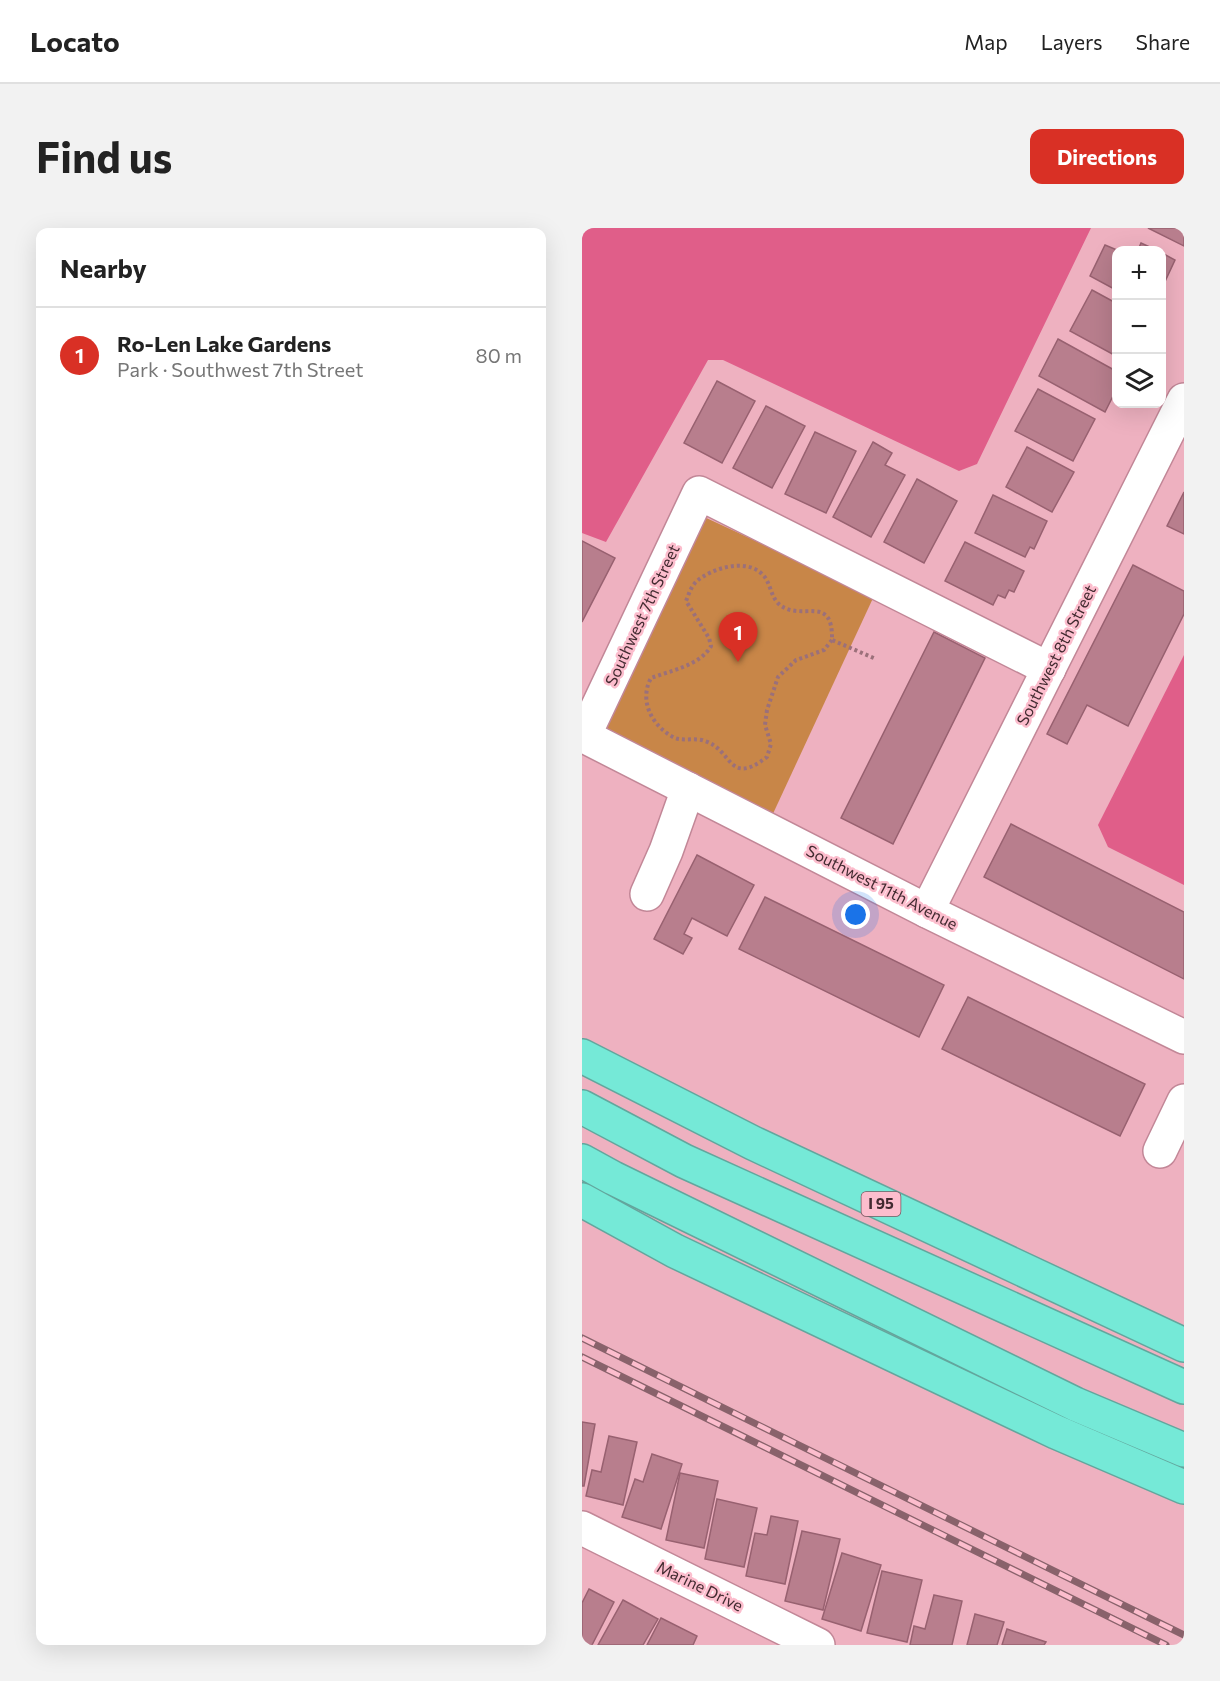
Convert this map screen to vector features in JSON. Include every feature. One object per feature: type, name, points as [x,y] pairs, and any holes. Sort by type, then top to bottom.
[{"type":"highway","name":"I 95","points":[[582,1056],[753,1143],[1184,1345]]},
{"type":"highway","points":[[582,1107],[684,1161],[1184,1387]]},
{"type":"highway","points":[[582,1161],[623,1184],[1075,1404],[1184,1450]]},
{"type":"highway","points":[[582,1200],[696,1261],[1056,1432],[1184,1486]]},
{"type":"street","name":"Southwest 8th Street","points":[[927,910],[1183,405]]},
{"type":"street","name":"Southwest 7th Street","points":[[583,735],[699,493],[1048,669]]},
{"type":"street","name":"Southwest 11th Avenue","points":[[583,735],[927,910],[1184,1037]]},
{"type":"street","points":[[647,894],[666,851],[688,789]]},
{"type":"street","points":[[1160,1151],[1184,1101]]},
{"type":"street","name":"Marine Drive","points":[[582,1528],[818,1645]]},
{"type":"path","points":[[742,566],[761,573],[771,586],[772,594],[778,603],[786,608],[821,612],[827,616],[832,625],[832,640],[824,650],[796,660],[778,677],[767,710],[765,725],[771,744],[767,757],[753,767],[743,769],[735,767],[712,744],[704,740],[674,737],[648,713],[645,688],[651,678],[700,659],[707,654],[711,646],[709,638],[686,601],[695,583],[709,573],[742,566]]},
{"type":"path","points":[[832,640],[876,659]]},
{"type":"shaded area","points":[[582,228],[1091,228],[977,464],[959,471],[723,360],[708,360],[606,542],[582,533]]},
{"type":"shaded area","points":[[702,516],[874,596],[771,818],[599,729]]},
{"type":"shaded area","points":[[1184,655],[1184,885],[1108,847],[1098,825]]},
{"type":"building","points":[[1148,228],[1184,228],[1184,246]]},
{"type":"building","points":[[1105,245],[1112,248],[1112,288],[1090,276]]},
{"type":"building","points":[[1166,255],[1175,260],[1166,279]]},
{"type":"building","points":[[1092,290],[1112,301],[1112,354],[1070,331]]},
{"type":"building","points":[[1058,339],[1112,369],[1112,398],[1105,412],[1039,376]]},
{"type":"building","points":[[717,381],[755,401],[722,463],[684,443]]},
{"type":"building","points":[[1038,389],[1095,419],[1073,461],[1015,431]]},
{"type":"building","points":[[766,406],[805,426],[772,488],[733,468]]},
{"type":"building","points":[[815,432],[856,451],[826,513],[785,494]]},
{"type":"building","points":[[873,442],[892,453],[885,465],[905,475],[871,537],[833,517]]},
{"type":"building","points":[[1027,447],[1074,472],[1052,512],[1006,487]]},
{"type":"building","points":[[917,479],[957,501],[924,563],[884,542]]},
{"type":"building","points":[[1184,492],[1184,534],[1167,526]]},
{"type":"building","points":[[993,495],[1047,521],[1034,549],[1030,547],[1025,557],[975,533]]},
{"type":"building","points":[[582,541],[615,558],[582,622]]},
{"type":"building","points":[[965,542],[1024,571],[1014,592],[1009,590],[1005,598],[998,595],[993,605],[945,581]]},
{"type":"building","points":[[1133,565],[1184,591],[1184,614],[1128,726],[1087,705],[1067,744],[1047,734]]},
{"type":"building","points":[[934,632],[985,658],[893,844],[841,818]]},
{"type":"building","points":[[1011,824],[1184,912],[1184,979],[984,877]]},
{"type":"building","points":[[697,855],[754,885],[727,936],[692,918],[684,934],[692,938],[683,954],[654,939]]},
{"type":"building","points":[[765,897],[944,985],[919,1037],[739,949]]},
{"type":"building","points":[[968,997],[1145,1084],[1120,1136],[942,1049]]},
{"type":"building","points":[[582,1422],[595,1424],[584,1486],[582,1486]]},
{"type":"building","points":[[609,1436],[637,1442],[623,1505],[586,1496],[592,1470],[601,1472]]},
{"type":"building","points":[[652,1454],[682,1464],[661,1529],[622,1517],[635,1479],[643,1482]]},
{"type":"building","points":[[680,1473],[718,1481],[704,1548],[666,1540]]},
{"type":"building","points":[[717,1499],[757,1508],[744,1567],[705,1559]]},
{"type":"building","points":[[771,1516],[798,1521],[785,1584],[746,1576],[755,1533],[767,1535]]},
{"type":"building","points":[[802,1531],[840,1539],[823,1610],[785,1601]]},
{"type":"building","points":[[842,1553],[881,1565],[861,1631],[822,1619]]},
{"type":"building","points":[[882,1571],[922,1580],[907,1642],[867,1633]]},
{"type":"building","points":[[589,1589],[614,1602],[592,1645],[582,1645],[582,1603]]},
{"type":"building","points":[[934,1595],[962,1601],[952,1645],[910,1645],[914,1626],[925,1629]]},
{"type":"building","points":[[623,1600],[658,1619],[643,1645],[598,1645]]},
{"type":"building","points":[[975,1614],[1004,1622],[997,1645],[967,1645]]},
{"type":"building","points":[[661,1618],[697,1636],[693,1645],[647,1645]]},
{"type":"building","points":[[1007,1629],[1046,1642],[1044,1645],[1002,1645]]},
{"type":"railway","points":[[582,1338],[1184,1635]]},
{"type":"railway","points":[[582,1357],[1166,1645]]},
{"type":"place","name":"Ro-Len Lake Gardens","points":[[738,662]]}]
